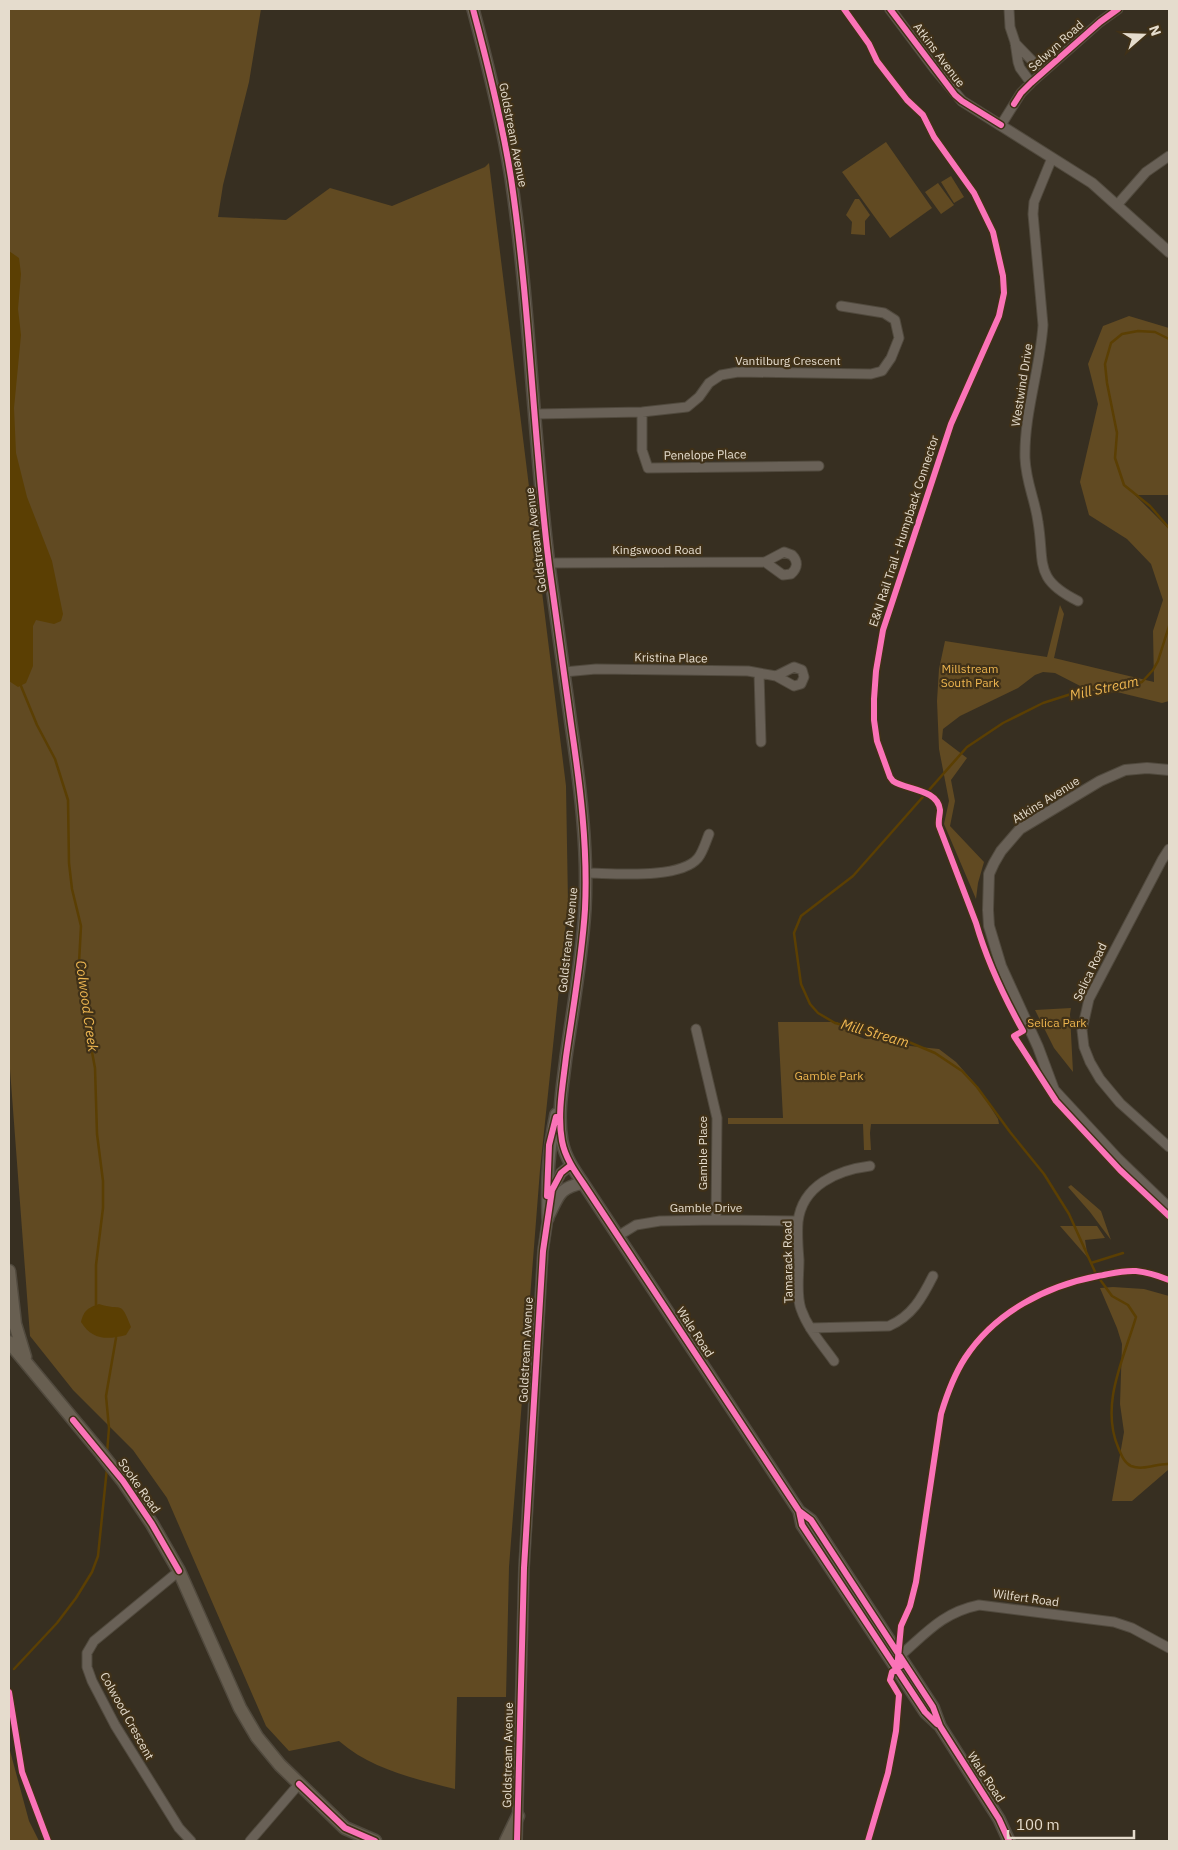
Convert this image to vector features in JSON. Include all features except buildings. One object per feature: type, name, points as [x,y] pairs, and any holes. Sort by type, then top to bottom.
[{"type":"main road","name":"Goldstream Avenue","points":[[473,9],[500,121],[511,179],[536,414],[540,481],[549,563],[578,772],[586,873],[585,910],[562,1091],[562,1141],[571,1165]]},
{"type":"main road","points":[[548,1218],[546,1180],[549,1145],[562,1091]]},
{"type":"main road","name":"Wale Road","points":[[571,1165],[799,1511],[802,1525],[849,1587],[896,1659],[925,1712],[940,1726],[999,1819],[1009,1841]]},
{"type":"main road","points":[[548,1218],[560,1192],[565,1188],[583,1183]]},
{"type":"main road","points":[[9,1271],[15,1324],[29,1367]]},
{"type":"main road","name":"Sooke Road","points":[[9,1342],[123,1481],[152,1524],[179,1571],[247,1722],[267,1750],[345,1828],[374,1841]]},
{"type":"main road","points":[[506,1841],[518,1816]]},
{"type":"street","name":"Atkins Avenue","points":[[890,9],[955,95],[1092,183],[1169,252]]},
{"type":"street","points":[[1009,9],[1010,26],[1020,68],[1031,83]]},
{"type":"street","name":"Selwyn Road","points":[[1001,125],[1021,93],[1031,83],[1100,22],[1118,9]]},
{"type":"street","points":[[1015,42],[1043,72]]},
{"type":"street","points":[[1117,205],[1146,172],[1169,156]]},
{"type":"street","name":"Westwind Drive","points":[[1052,158],[1034,202],[1033,214],[1042,325],[1040,352],[1029,408],[1025,455],[1027,484],[1038,520],[1042,566],[1049,581],[1064,594],[1078,601]]},
{"type":"street","name":"Vantilburg Crescent","points":[[536,414],[642,412],[687,407],[699,397],[708,383],[721,375],[729,373],[872,374],[882,370],[891,358],[899,338],[895,320],[884,313],[841,306]]},
{"type":"street","name":"Penelope Place","points":[[642,412],[642,450],[648,468],[819,466]]},
{"type":"street","name":"Kingswood Road","points":[[549,563],[765,562]]},
{"type":"street","name":"Kristina Place","points":[[564,672],[596,669],[759,672],[776,676]]},
{"type":"street","points":[[759,672],[761,742]]},
{"type":"street","name":"Atkins Avenue","points":[[1169,770],[1147,768],[1124,770],[1100,781],[1020,829],[1001,851],[989,874],[988,926],[1001,966],[1038,1047],[1054,1090],[1124,1165],[1169,1208]]},
{"type":"street","points":[[586,873],[656,873],[687,866],[698,858],[710,834]]},
{"type":"street","name":"Selica Road","points":[[1169,849],[1089,999],[1082,1030],[1084,1046],[1090,1062],[1100,1079],[1120,1104],[1169,1147]]},
{"type":"street","name":"Gamble Place","points":[[696,1029],[716,1118],[716,1220]]},
{"type":"street","name":"Goldstream Avenue","points":[[518,1841],[524,1568],[540,1290],[550,1200],[554,1185],[561,1173],[571,1165]]},
{"type":"street","name":"Tamarack Road","points":[[834,1361],[810,1328],[800,1307],[798,1221],[803,1206],[816,1186],[826,1179],[851,1168],[870,1166]]},
{"type":"street","name":"Gamble Drive","points":[[618,1236],[636,1225],[647,1222],[716,1220],[798,1221]]},
{"type":"street","points":[[810,1328],[889,1326],[900,1321],[912,1311],[922,1298],[932,1276]]},
{"type":"street","name":"Colwood Crescent","points":[[179,1571],[94,1641],[87,1653],[87,1666],[115,1725],[179,1828],[191,1841]]},
{"type":"street","name":"Wilfert Road","points":[[896,1659],[944,1617],[965,1608],[979,1605],[1114,1622],[1132,1628],[1169,1648]]},
{"type":"street","points":[[250,1841],[300,1784]]},
{"type":"green space","points":[[9,9],[261,9],[249,82],[223,185],[218,217],[286,220],[330,188],[392,206],[485,167],[489,163],[566,786],[568,903],[540,1170],[509,1567],[506,1697],[457,1697],[455,1789],[409,1777],[379,1766],[352,1751],[339,1741],[289,1751],[266,1726],[167,1498],[133,1450],[73,1390],[30,1336],[9,1056]]},
{"type":"green space","points":[[886,142],[932,208],[890,238],[842,172]]},
{"type":"green space","points":[[951,176],[964,197],[954,203],[941,182]]},
{"type":"green space","points":[[938,183],[954,205],[941,214],[925,192]]},
{"type":"green space","points":[[855,199],[859,199],[870,215],[865,221],[865,235],[851,234],[852,222],[846,215]]},
{"type":"green space","name":"Millstream South Park","points":[[1129,316],[1169,328],[1169,495],[1135,495],[1169,529],[1169,701],[1162,703],[1117,692],[1103,693],[1088,690],[1055,673],[1043,672],[1035,675],[1018,688],[960,716],[943,729],[942,739],[967,758],[951,780],[955,801],[950,826],[984,862],[976,899],[944,824],[949,801],[939,749],[937,701],[939,669],[945,641],[1047,657],[1060,605],[1064,614],[1054,658],[1154,682],[1153,631],[1163,600],[1151,564],[1127,539],[1089,515],[1080,482],[1098,404],[1088,364],[1103,326]]},
{"type":"green space","name":"Selica Park","points":[[1071,1008],[1073,1072],[1054,1048],[1035,1010]]},
{"type":"green space","name":"Gamble Park","points":[[778,1022],[837,1022],[848,1032],[865,1039],[877,1038],[901,1045],[939,1049],[956,1062],[978,1087],[998,1119],[999,1124],[871,1124],[871,1150],[864,1150],[863,1124],[728,1124],[728,1118],[783,1118]]},
{"type":"green space","points":[[1071,1185],[1101,1211],[1111,1240],[1068,1187]]},
{"type":"green space","points":[[1060,1226],[1097,1226],[1105,1238],[1085,1240],[1088,1258]]},
{"type":"green space","points":[[1100,1288],[1144,1289],[1169,1296],[1169,1470],[1132,1501],[1112,1501],[1124,1432],[1120,1404],[1122,1344]]},
{"type":"green space","points":[[9,1747],[29,1821],[39,1841],[9,1841]]},
{"type":"shaded area","points":[[9,251],[19,258],[21,274],[18,309],[21,335],[14,408],[16,453],[27,497],[52,561],[63,614],[61,621],[54,624],[36,620],[33,626],[33,666],[26,683],[18,687],[9,681]]},
{"type":"shaded area","points":[[99,1304],[120,1308],[125,1312],[131,1327],[126,1335],[112,1338],[100,1337],[85,1328],[81,1322],[85,1312]]},
{"type":"waterway","name":"Mill Stream","points":[[1169,339],[1155,332],[1138,331],[1122,334],[1111,343],[1105,364],[1117,433],[1115,458],[1124,485],[1150,506],[1169,528]]},
{"type":"waterway","name":"Mill Stream","points":[[1169,626],[1158,661],[1142,682],[1131,685],[1093,687],[1043,703],[1003,723],[967,747],[853,876],[801,916],[794,933],[801,984],[810,1004],[818,1013],[835,1023],[904,1040],[935,1053],[962,1071],[977,1087],[1044,1174],[1069,1214],[1096,1274],[1112,1296],[1128,1305],[1136,1317],[1120,1365],[1113,1398],[1113,1431],[1120,1452],[1126,1463],[1131,1466],[1146,1467],[1169,1464]]},
{"type":"waterway","name":"Colwood Creek","points":[[21,686],[37,725],[55,759],[68,800],[69,863],[72,889],[81,926],[79,963],[84,1009],[95,1068],[97,1134],[103,1181],[103,1208],[96,1265],[96,1306]]},
{"type":"waterway","points":[[1091,1263],[1123,1253]]},
{"type":"waterway","name":"Colwood Creek","points":[[107,1453],[109,1428],[106,1396],[116,1338]]},
{"type":"waterway","name":"Colwood Creek","points":[[14,1669],[57,1623],[76,1598],[92,1572],[98,1556],[107,1468]]},
{"type":"cycle path","points":[[473,9],[494,93],[511,178],[523,274],[549,565],[582,816],[586,886],[584,927],[561,1099],[560,1120],[563,1147],[576,1173],[799,1511],[811,1520],[933,1707],[940,1726],[999,1819],[1009,1841]]},
{"type":"cycle path","name":"E&N Rail Trail - Humpback Connector","points":[[844,9],[869,44],[877,61],[907,100],[923,115],[934,137],[974,193],[993,232],[1003,276],[1004,293],[999,316],[951,424],[883,630],[876,671],[874,699],[877,741],[893,781],[928,794],[938,803],[940,810],[939,826],[985,951],[1023,1031],[1014,1036],[1056,1101],[1120,1170],[1169,1216]]},
{"type":"cycle path","points":[[890,9],[955,95],[1001,125]]},
{"type":"cycle path","points":[[1014,104],[1031,83],[1100,22],[1118,9]]},
{"type":"cycle path","points":[[547,1196],[549,1145],[556,1117]]},
{"type":"cycle path","points":[[517,1841],[524,1568],[543,1251],[552,1190],[561,1173],[571,1165]]},
{"type":"cycle path","points":[[897,1669],[901,1626],[910,1606],[916,1582],[941,1414],[951,1385],[965,1358],[991,1327],[1007,1314],[1041,1294],[1079,1281],[1126,1271],[1144,1272],[1169,1280]]},
{"type":"cycle path","points":[[73,1420],[123,1481],[152,1524],[179,1571]]},
{"type":"cycle path","points":[[799,1511],[802,1525],[925,1712],[937,1724]]},
{"type":"cycle path","points":[[868,1841],[888,1773],[896,1731],[899,1695],[890,1680],[892,1672],[902,1665]]},
{"type":"cycle path","points":[[9,1692],[22,1772],[48,1841]]},
{"type":"cycle path","points":[[299,1784],[345,1828],[375,1841]]}]
